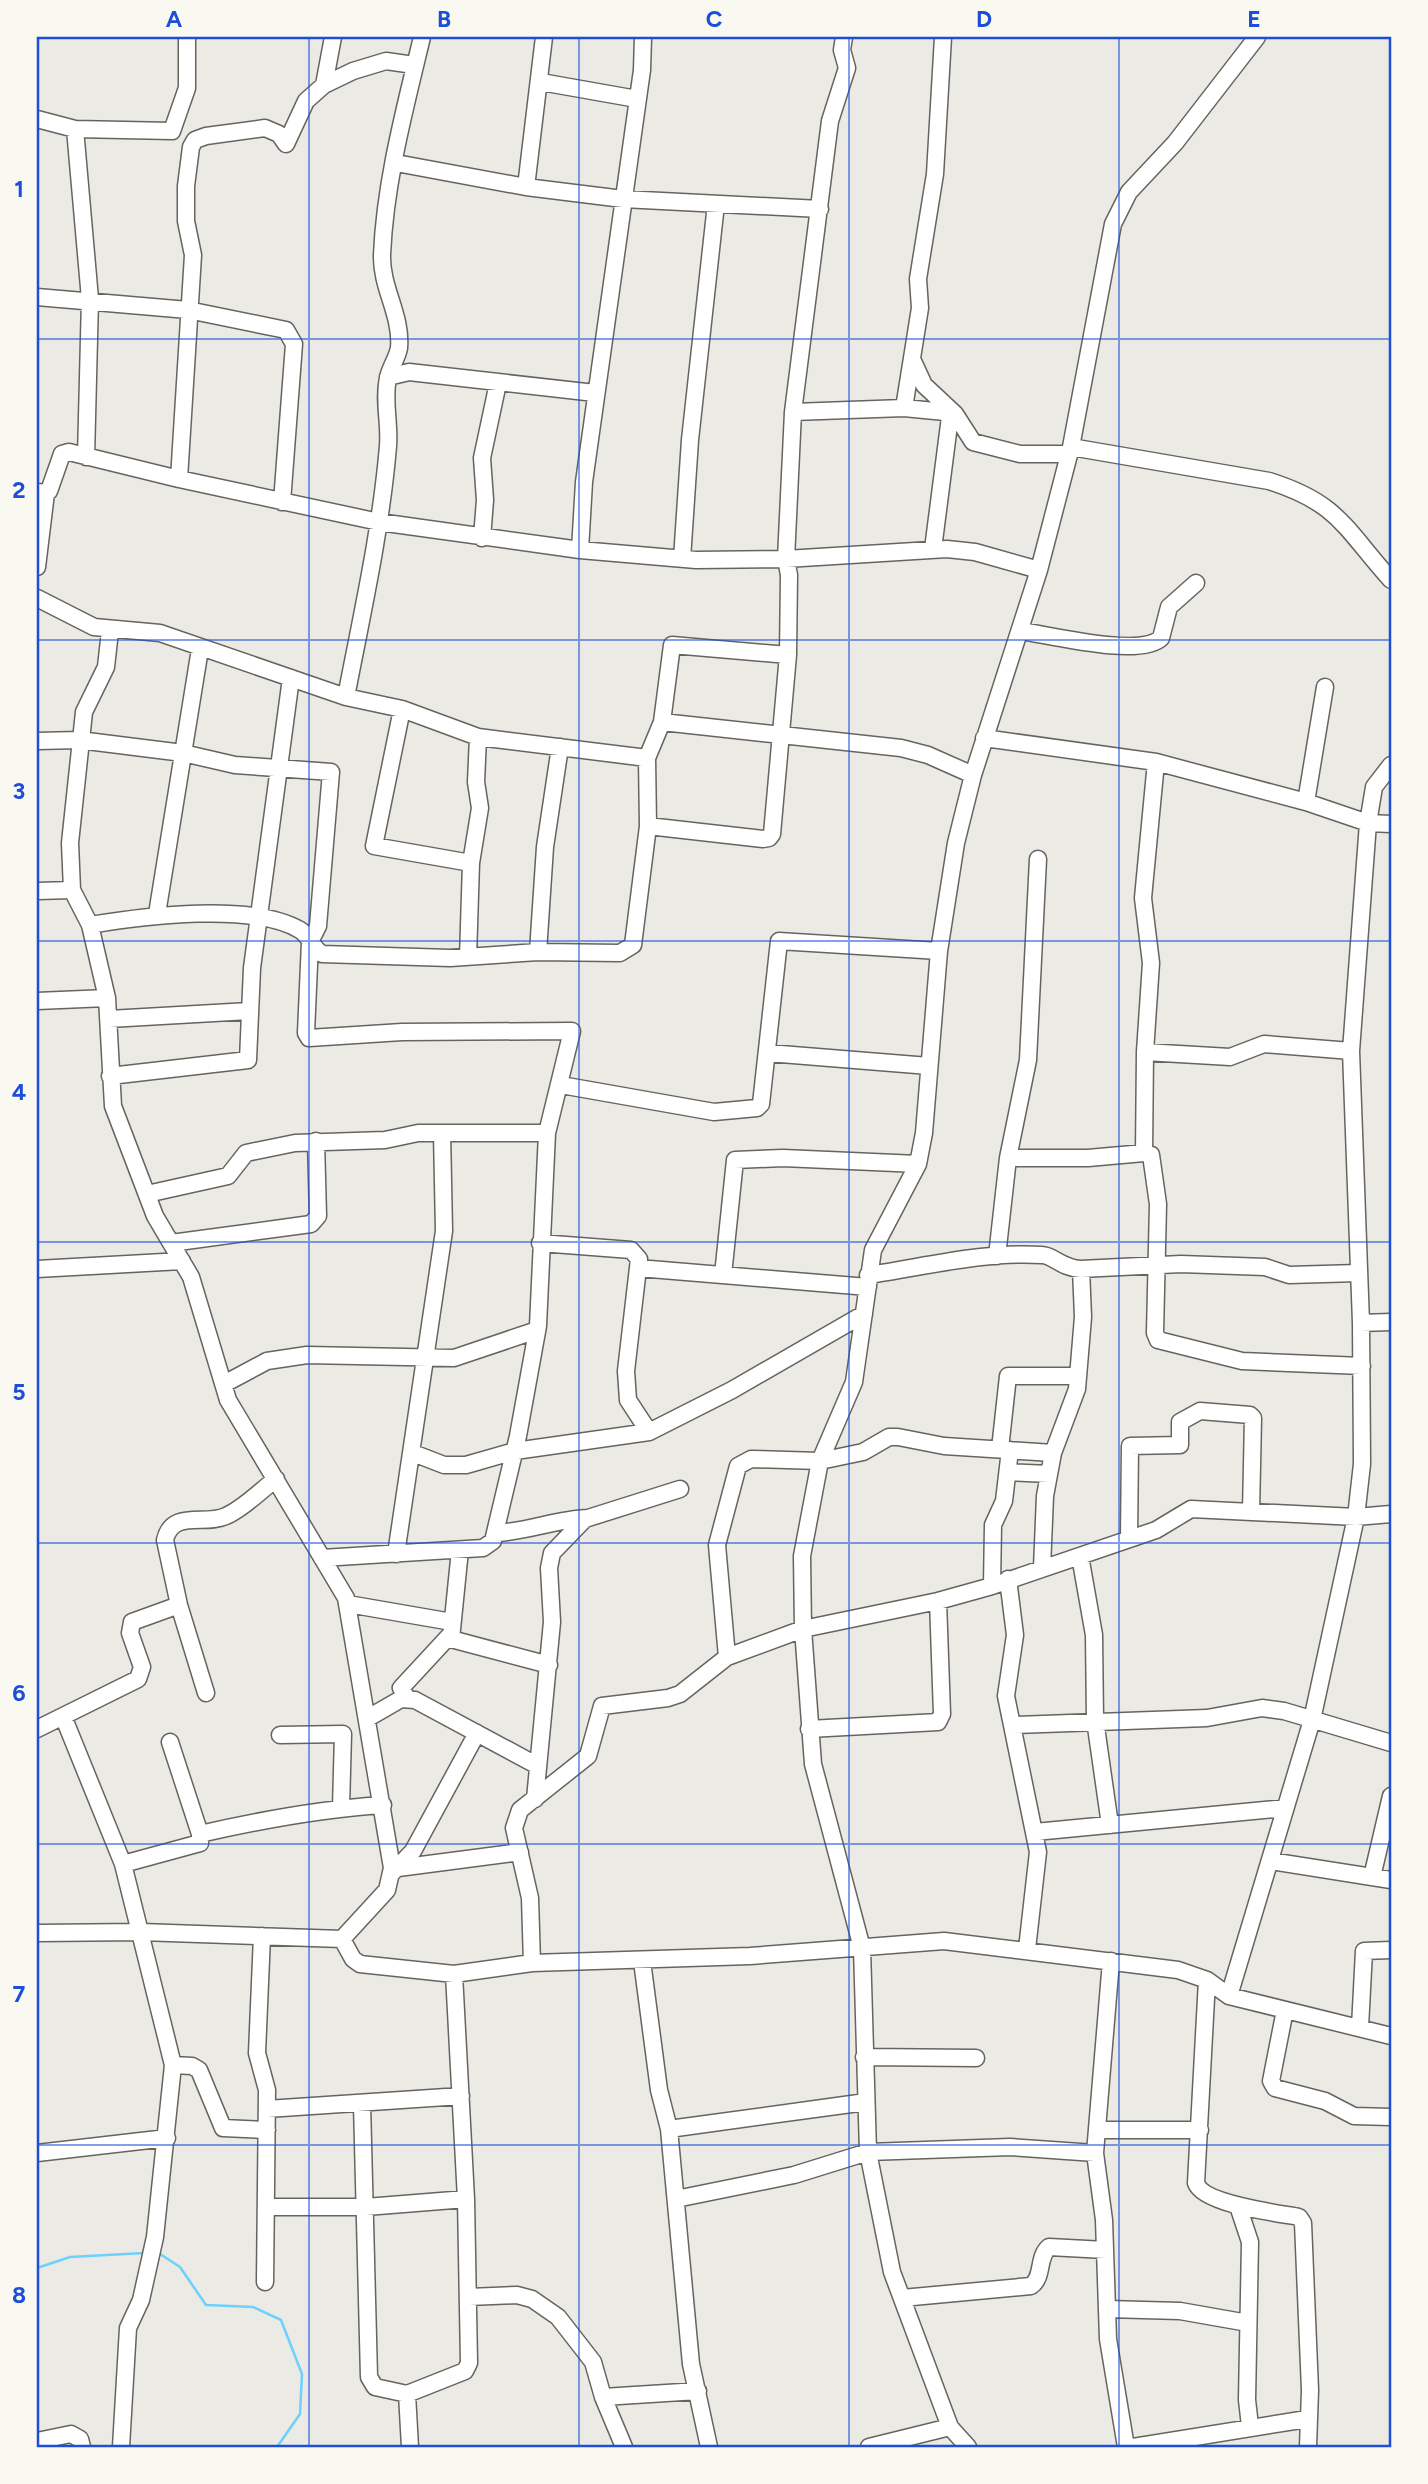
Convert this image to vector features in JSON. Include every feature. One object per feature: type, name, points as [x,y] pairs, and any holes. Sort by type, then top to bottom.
[{"type":"street","points":[[37,119],[75,129],[172,131],[187,88],[187,37]]},
{"type":"street","points":[[324,85],[333,37]]},
{"type":"street","points":[[346,697],[379,522],[388,447],[385,417],[388,377],[397,358],[399,332],[383,276],[382,257],[390,184],[422,37]]},
{"type":"street","points":[[526,187],[541,82],[544,37]]},
{"type":"street","points":[[580,550],[595,393],[637,99],[643,37]]},
{"type":"street","points":[[648,826],[769,838],[788,655],[789,575],[786,559],[793,412],[830,121],[847,68],[842,50],[844,37]]},
{"type":"street","points":[[904,408],[920,308],[918,279],[935,174],[943,37]]},
{"type":"street","points":[[968,2447],[950,2427],[888,2257],[868,2152],[862,1948],[813,1763],[803,1629],[802,1556],[820,1461],[852,1389],[873,1250],[918,1164],[924,1133],[939,951],[956,843],[984,738],[1039,570],[1070,450],[1114,224],[1129,192],[1175,143],[1257,37]]},
{"type":"street","points":[[179,479],[193,247],[186,220],[186,186],[191,147],[195,140],[206,136],[265,128],[279,134],[286,144],[306,101],[324,85],[386,61],[414,65]]},
{"type":"street","points":[[541,82],[637,99]]},
{"type":"street","points":[[75,129],[90,299],[86,457]]},
{"type":"street","points":[[396,163],[526,187],[623,199],[820,209]]},
{"type":"street","points":[[682,559],[690,440],[716,204]]},
{"type":"street","points":[[37,296],[188,310],[286,330],[292,336],[294,344],[282,502]]},
{"type":"street","points":[[912,357],[925,385],[955,414],[973,443],[1020,454],[1070,450],[1269,481],[1298,491],[1336,514],[1391,580]]},
{"type":"street","points":[[388,377],[409,372],[595,393]]},
{"type":"street","points":[[482,538],[485,500],[482,458],[498,383]]},
{"type":"street","points":[[793,412],[904,408],[945,412],[951,422],[933,549]]},
{"type":"street","points":[[37,567],[42,493],[62,454],[69,452],[179,479],[379,522],[580,550],[682,559],[786,559],[933,549],[975,552],[1039,570]]},
{"type":"street","points":[[1021,631],[1087,642],[1148,646],[1161,638],[1173,601],[1196,583]]},
{"type":"street","points":[[37,598],[79,621],[110,631],[148,631],[346,697],[402,709],[478,737],[647,758]]},
{"type":"street","points":[[110,631],[106,667],[86,705],[79,740],[70,831],[72,890],[90,925],[107,998],[113,1106],[155,1216],[182,1261],[197,1294],[228,1400],[348,1604],[395,1871]]},
{"type":"street","points":[[90,925],[157,914],[259,916],[305,936],[322,954],[416,958],[538,952],[620,953],[633,945],[648,826],[647,758],[662,722],[672,645],[788,655]]},
{"type":"street","points":[[157,914],[200,649]]},
{"type":"street","points":[[110,1076],[244,1063],[250,1056],[249,1011],[259,916],[291,678]]},
{"type":"street","points":[[1306,802],[1325,687]]},
{"type":"street","points":[[402,709],[374,846],[471,863]]},
{"type":"street","points":[[662,722],[780,733],[908,750],[973,775]]},
{"type":"street","points":[[468,957],[471,863],[480,808],[475,782],[478,737]]},
{"type":"street","points":[[984,738],[1156,762],[1306,802],[1368,822],[1391,824]]},
{"type":"street","points":[[37,741],[79,740],[183,753],[235,765],[329,770],[332,775],[318,926],[305,936]]},
{"type":"street","points":[[538,952],[545,847],[561,747]]},
{"type":"street","points":[[1144,1153],[1145,1052],[1151,963],[1143,898],[1156,762]]},
{"type":"street","points":[[1229,1996],[1312,1720],[1356,1517],[1363,1452],[1362,1323],[1351,1051],[1368,822],[1374,787],[1391,765]]},
{"type":"street","points":[[997,1256],[1008,1158],[1028,1060],[1038,859]]},
{"type":"street","points":[[37,880],[37,891],[72,890]]},
{"type":"street","points":[[305,936],[306,1033],[309,1038],[402,1032],[569,1030],[572,1034],[547,1133],[538,1326],[534,1331],[515,1451],[493,1541],[484,1548],[323,1558]]},
{"type":"street","points":[[561,1084],[714,1112],[757,1108],[761,1104],[768,1053],[779,941],[939,951]]},
{"type":"street","points":[[37,1001],[107,998]]},
{"type":"street","points":[[108,1019],[249,1011]]},
{"type":"street","points":[[1145,1052],[1230,1057],[1264,1044],[1351,1051]]},
{"type":"street","points":[[768,1053],[929,1066]]},
{"type":"street","points":[[147,1194],[228,1176],[246,1153],[253,1150],[316,1141],[385,1140],[418,1133],[547,1133]]},
{"type":"street","points":[[396,1554],[413,1453],[445,1221],[442,1133]]},
{"type":"street","points":[[171,1242],[311,1224],[318,1216],[316,1141]]},
{"type":"street","points":[[1008,1158],[1088,1158],[1144,1153],[1152,1158],[1158,1204],[1154,1333],[1158,1340],[1242,1361],[1362,1366]]},
{"type":"street","points":[[723,1275],[736,1160],[769,1158],[918,1164]]},
{"type":"street","points":[[540,1243],[631,1250],[639,1259],[626,1371],[628,1400],[649,1432]]},
{"type":"street","points":[[638,1268],[723,1275],[868,1281],[997,1256],[1043,1254],[1067,1268],[1082,1269],[1158,1265],[1265,1267],[1289,1275],[1359,1273]]},
{"type":"street","points":[[37,1269],[182,1261]]},
{"type":"street","points":[[1042,1568],[1049,1474],[1053,1453],[1074,1403],[1078,1376],[1083,1317],[1082,1269]]},
{"type":"street","points":[[413,1453],[427,1461],[466,1465],[515,1451],[649,1432],[732,1390],[864,1314]]},
{"type":"street","points":[[1362,1323],[1391,1322]]},
{"type":"street","points":[[224,1384],[258,1363],[307,1355],[454,1358],[534,1331]]},
{"type":"street","points":[[992,1586],[993,1525],[1003,1504],[1008,1472],[1005,1449],[1008,1376],[1078,1376]]},
{"type":"street","points":[[1129,1539],[1130,1446],[1180,1444],[1181,1422],[1200,1411],[1250,1415],[1253,1418],[1251,1512]]},
{"type":"street","points":[[727,1657],[717,1545],[738,1466],[751,1459],[820,1461],[863,1452],[889,1437],[944,1446],[1053,1453]]},
{"type":"street","points":[[1008,1472],[1049,1474]]},
{"type":"street","points":[[206,1693],[179,1605],[165,1540],[172,1526],[178,1521],[224,1517],[276,1479]]},
{"type":"street","points":[[495,1533],[518,1532],[571,1519],[588,1518],[680,1489]]},
{"type":"street","points":[[532,1963],[530,1898],[514,1828],[516,1819],[520,1810],[588,1756],[602,1706],[668,1698],[680,1693],[727,1657],[803,1629],[938,1601],[992,1586],[1166,1526],[1191,1509],[1356,1517],[1391,1514]]},
{"type":"street","points":[[534,1799],[552,1622],[549,1560],[552,1553],[588,1518]]},
{"type":"street","points":[[460,1550],[451,1628],[454,1643],[549,1665]]},
{"type":"street","points":[[1080,1556],[1094,1635],[1095,1720],[1110,1825]]},
{"type":"street","points":[[1009,1579],[1015,1635],[1006,1696],[1038,1852],[1027,1950]]},
{"type":"street","points":[[809,1729],[938,1722],[942,1714],[938,1601]]},
{"type":"street","points":[[348,1604],[451,1628]]},
{"type":"street","points":[[37,1729],[138,1679],[142,1667],[130,1633],[132,1622],[179,1605]]},
{"type":"street","points":[[451,1628],[401,1688],[407,1698],[538,1766]]},
{"type":"street","points":[[368,1718],[407,1698]]},
{"type":"street","points":[[1014,1725],[1207,1718],[1262,1708],[1391,1743]]},
{"type":"street","points":[[63,1716],[123,1864],[173,2065],[155,2237],[141,2300],[128,2328],[121,2447]]},
{"type":"street","points":[[37,1933],[141,1932],[342,1939],[387,1890],[395,1871],[413,1851],[477,1733]]},
{"type":"street","points":[[280,1735],[343,1734],[341,1808]]},
{"type":"street","points":[[123,1864],[198,1845],[200,1834],[170,1742]]},
{"type":"street","points":[[1372,1877],[1391,1796]]},
{"type":"street","points":[[200,1834],[266,1819],[383,1805]]},
{"type":"street","points":[[1035,1832],[1285,1808]]},
{"type":"street","points":[[395,1871],[520,1852]]},
{"type":"street","points":[[1270,1861],[1391,1880]]},
{"type":"street","points":[[262,1936],[257,2053],[267,2090],[265,2282]]},
{"type":"street","points":[[342,1939],[353,1959],[360,1964],[454,1973],[532,1963],[642,1961],[944,1941],[1178,1970],[1208,1980],[1229,1996],[1391,2036]]},
{"type":"street","points":[[1360,2027],[1364,1951],[1391,1950]]},
{"type":"street","points":[[642,1961],[659,2090],[669,2129],[691,2364],[709,2447]]},
{"type":"street","points":[[1111,1961],[1095,2153],[1105,2250],[1108,2339],[1126,2447]]},
{"type":"street","points":[[362,2104],[369,2377],[375,2387],[407,2394],[468,2367],[466,2199],[454,1973]]},
{"type":"street","points":[[1208,1980],[1198,2189],[1238,2206],[1299,2217],[1303,2223],[1310,2390],[1308,2447]]},
{"type":"street","points":[[1285,2010],[1271,2081],[1275,2088],[1320,2099],[1354,2116],[1391,2117]]},
{"type":"street","points":[[864,2057],[976,2058]]},
{"type":"street","points":[[173,2065],[192,2066],[199,2070],[223,2127],[267,2130]]},
{"type":"street","points":[[267,2109],[461,2096]]},
{"type":"street","points":[[669,2129],[866,2102]]},
{"type":"street","points":[[1097,2130],[1200,2130]]},
{"type":"street","points":[[37,2153],[167,2138]]},
{"type":"street","points":[[676,2199],[794,2175],[868,2152],[1010,2147],[1095,2153]]},
{"type":"street","points":[[267,2207],[366,2207],[466,2199]]},
{"type":"street","points":[[1238,2206],[1250,2242],[1247,2400],[1250,2426]]},
{"type":"street","points":[[902,2298],[1031,2286],[1038,2280],[1043,2254],[1049,2247],[1105,2250]]},
{"type":"street","points":[[469,2297],[517,2295],[532,2299],[558,2316],[586,2348],[624,2447]]},
{"type":"street","points":[[1107,2309],[1180,2311],[1248,2323]]},
{"type":"street","points":[[603,2397],[698,2392]]},
{"type":"street","points":[[407,2394],[410,2447]]},
{"type":"street","points":[[1133,2447],[1307,2418]]},
{"type":"street","points":[[869,2447],[950,2427]]},
{"type":"street","points":[[37,2441],[71,2434],[80,2439],[82,2447]]},
{"type":"waterway","points":[[157,2252],[180,2267],[206,2305],[253,2307],[281,2320],[302,2374],[300,2414],[277,2447]]},
{"type":"waterway","points":[[37,2268],[70,2257],[144,2253]]}]
